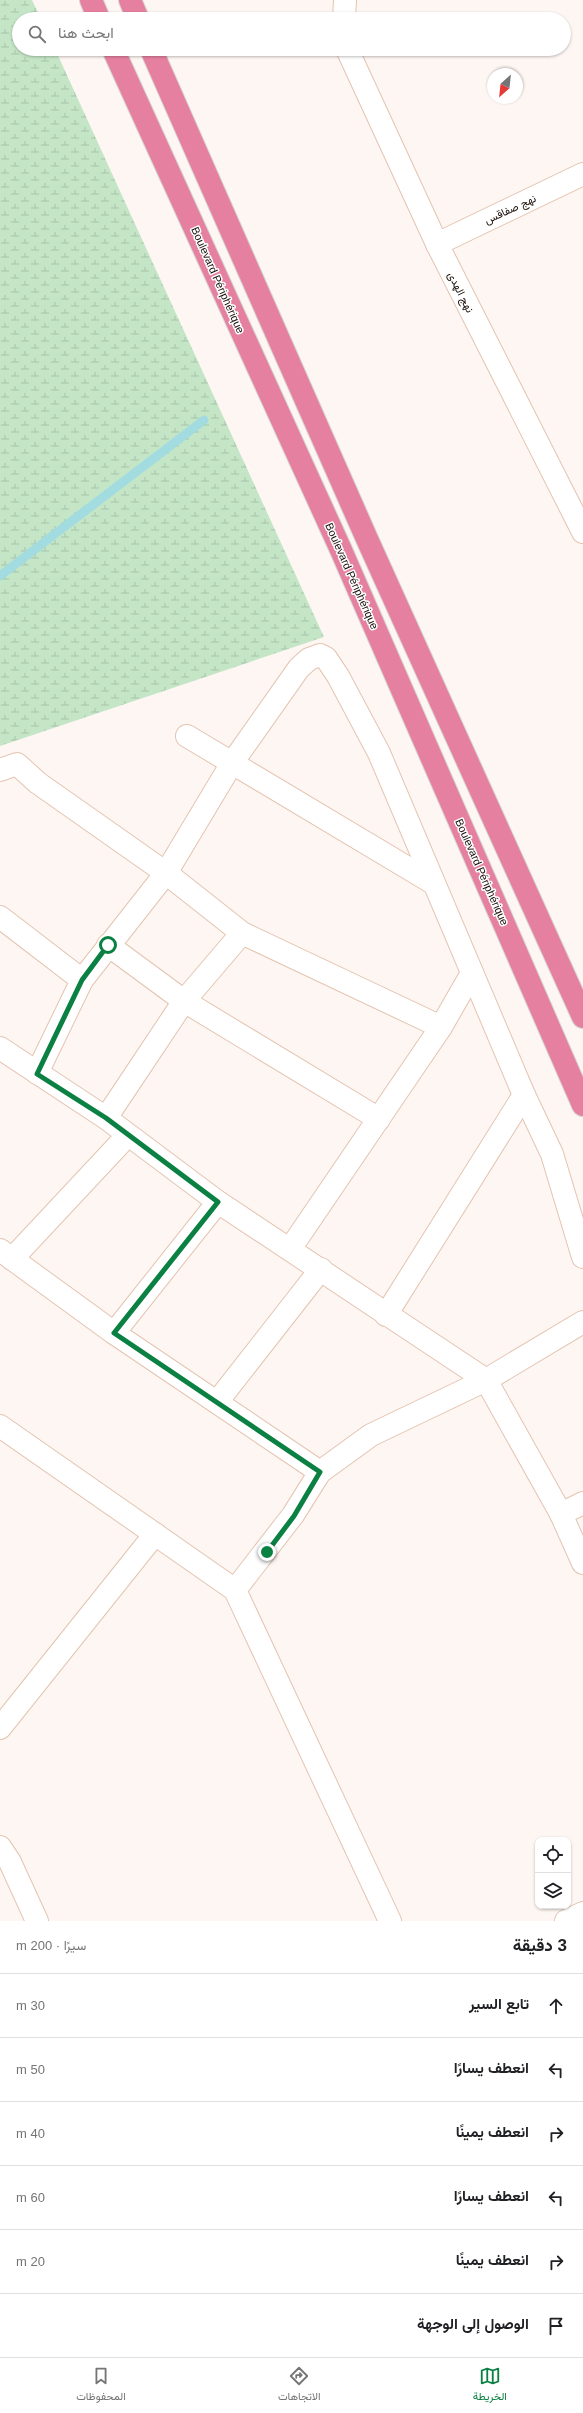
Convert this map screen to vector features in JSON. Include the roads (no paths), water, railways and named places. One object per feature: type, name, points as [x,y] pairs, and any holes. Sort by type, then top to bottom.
[{"type":"highway","points":[[91,0],[96,12]]},
{"type":"highway","points":[[130,0],[135,12]]},
{"type":"highway","name":"Boulevard Périphérique","points":[[116,56],[341,550],[583,1106]]},
{"type":"highway","points":[[154,56],[367,539],[583,1017]]},
{"type":"street","points":[[344,12],[345,0]]},
{"type":"street","name":"نهج الهدى","points":[[350,56],[437,244],[582,526]]},
{"type":"street","name":"نهج صفاقس","points":[[437,244],[583,174]]},
{"type":"street","points":[[37,1074],[82,980],[166,873],[232,763],[299,668],[314,656],[320,655],[326,658],[338,676],[379,753],[524,1095],[552,1154],[583,1257]]},
{"type":"street","points":[[187,736],[433,883]]},
{"type":"street","points":[[0,770],[18,764],[38,783],[166,873],[242,933],[440,1026]]},
{"type":"street","points":[[0,917],[82,980]]},
{"type":"street","points":[[106,1118],[184,1001],[242,933]]},
{"type":"street","points":[[108,945],[184,1001],[379,1119]]},
{"type":"street","points":[[290,1249],[379,1119],[440,1026],[472,973]]},
{"type":"street","points":[[2,1054],[37,1074],[106,1118],[127,1136],[218,1202],[486,1380],[561,1514],[583,1563]]},
{"type":"street","points":[[386,1315],[524,1095]]},
{"type":"street","points":[[127,1136],[6,1254],[114,1333],[320,1472]]},
{"type":"street","points":[[114,1333],[218,1202]]},
{"type":"street","points":[[217,1402],[321,1269]]},
{"type":"street","points":[[235,1590],[294,1516],[320,1472],[371,1435],[486,1380],[583,1322]]},
{"type":"street","points":[[0,1426],[235,1590],[390,1921]]},
{"type":"street","points":[[561,1514],[583,1503]]},
{"type":"street","points":[[0,1728],[155,1534]]},
{"type":"street","points":[[0,1847],[10,1862],[37,1921]]},
{"type":"street","points":[[566,1921],[583,1913]]},
{"type":"waterway","points":[[0,576],[204,420]]}]
